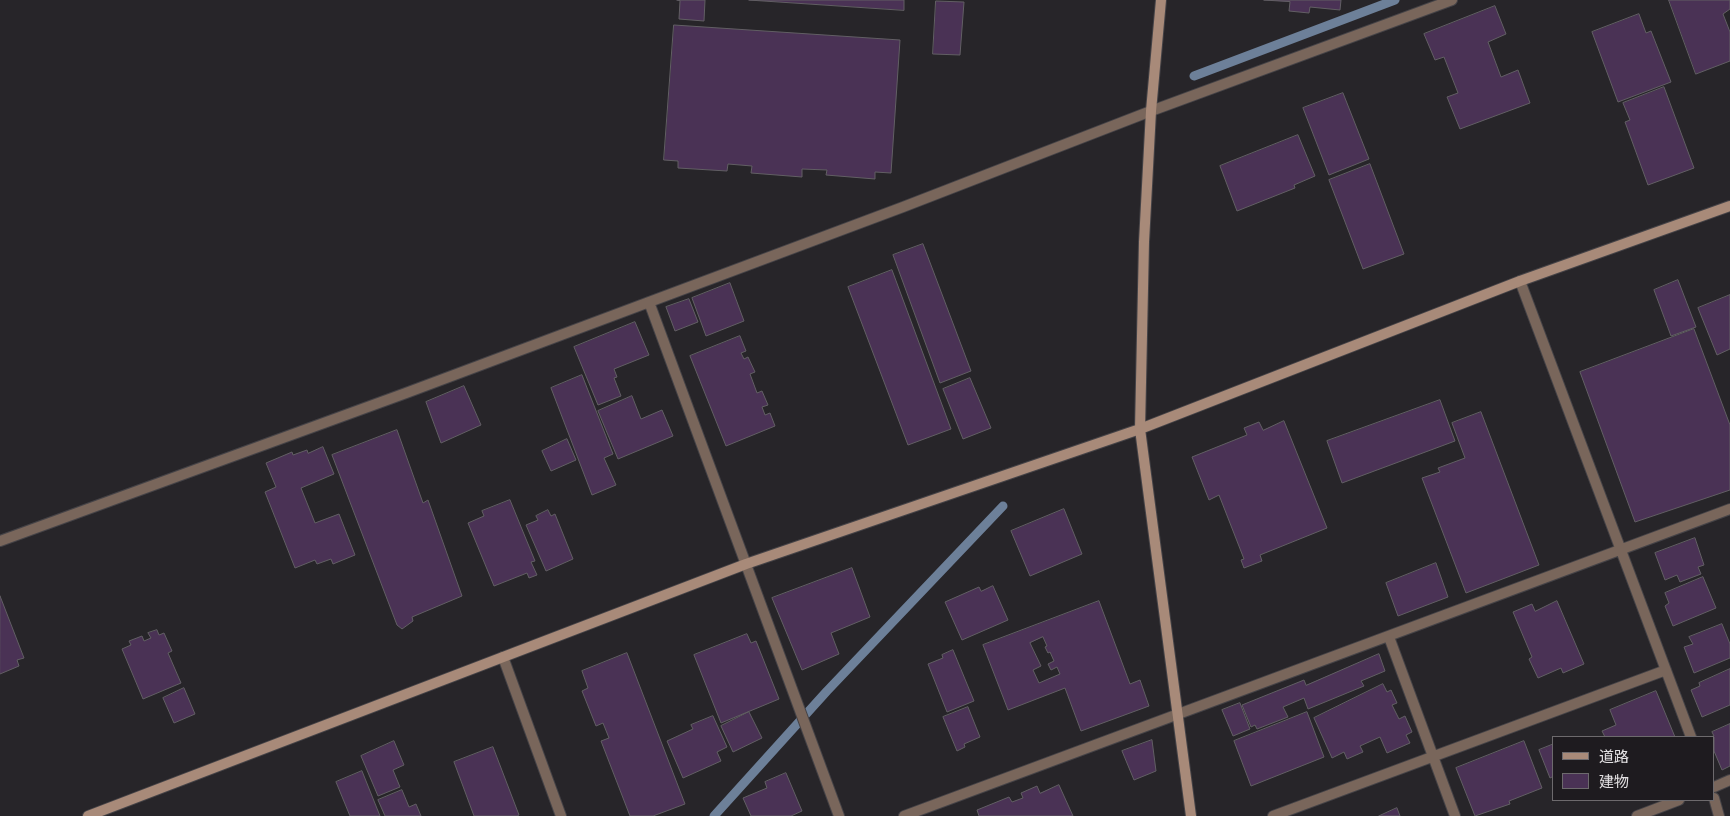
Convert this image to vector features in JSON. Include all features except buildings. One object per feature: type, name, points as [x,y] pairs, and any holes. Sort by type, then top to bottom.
[{"type":"street","points":[[1160,0],[1151,111],[1144,242],[1140,429],[1176,716],[1191,816]]},
{"type":"street","points":[[0,541],[649,302],[1151,111],[1447,1]]},
{"type":"street","points":[[88,816],[746,564],[1140,429],[1520,280],[1730,206]]},
{"type":"street","points":[[1520,280],[1620,551],[1692,736]]},
{"type":"street","points":[[649,302],[839,816]]},
{"type":"street","points":[[904,816],[1730,510]]},
{"type":"street","points":[[1389,637],[1455,816]]},
{"type":"street","points":[[503,657],[561,816]]},
{"type":"street","points":[[1273,816],[1666,670]]},
{"type":"street","points":[[1715,787],[1730,780]]},
{"type":"street","points":[[1636,816],[1676,801]]},
{"type":"street","points":[[1715,801],[1719,816]]},
{"type":"waterway","points":[[1194,76],[1395,0]]},
{"type":"waterway","points":[[714,816],[827,691],[1003,506]]}]
